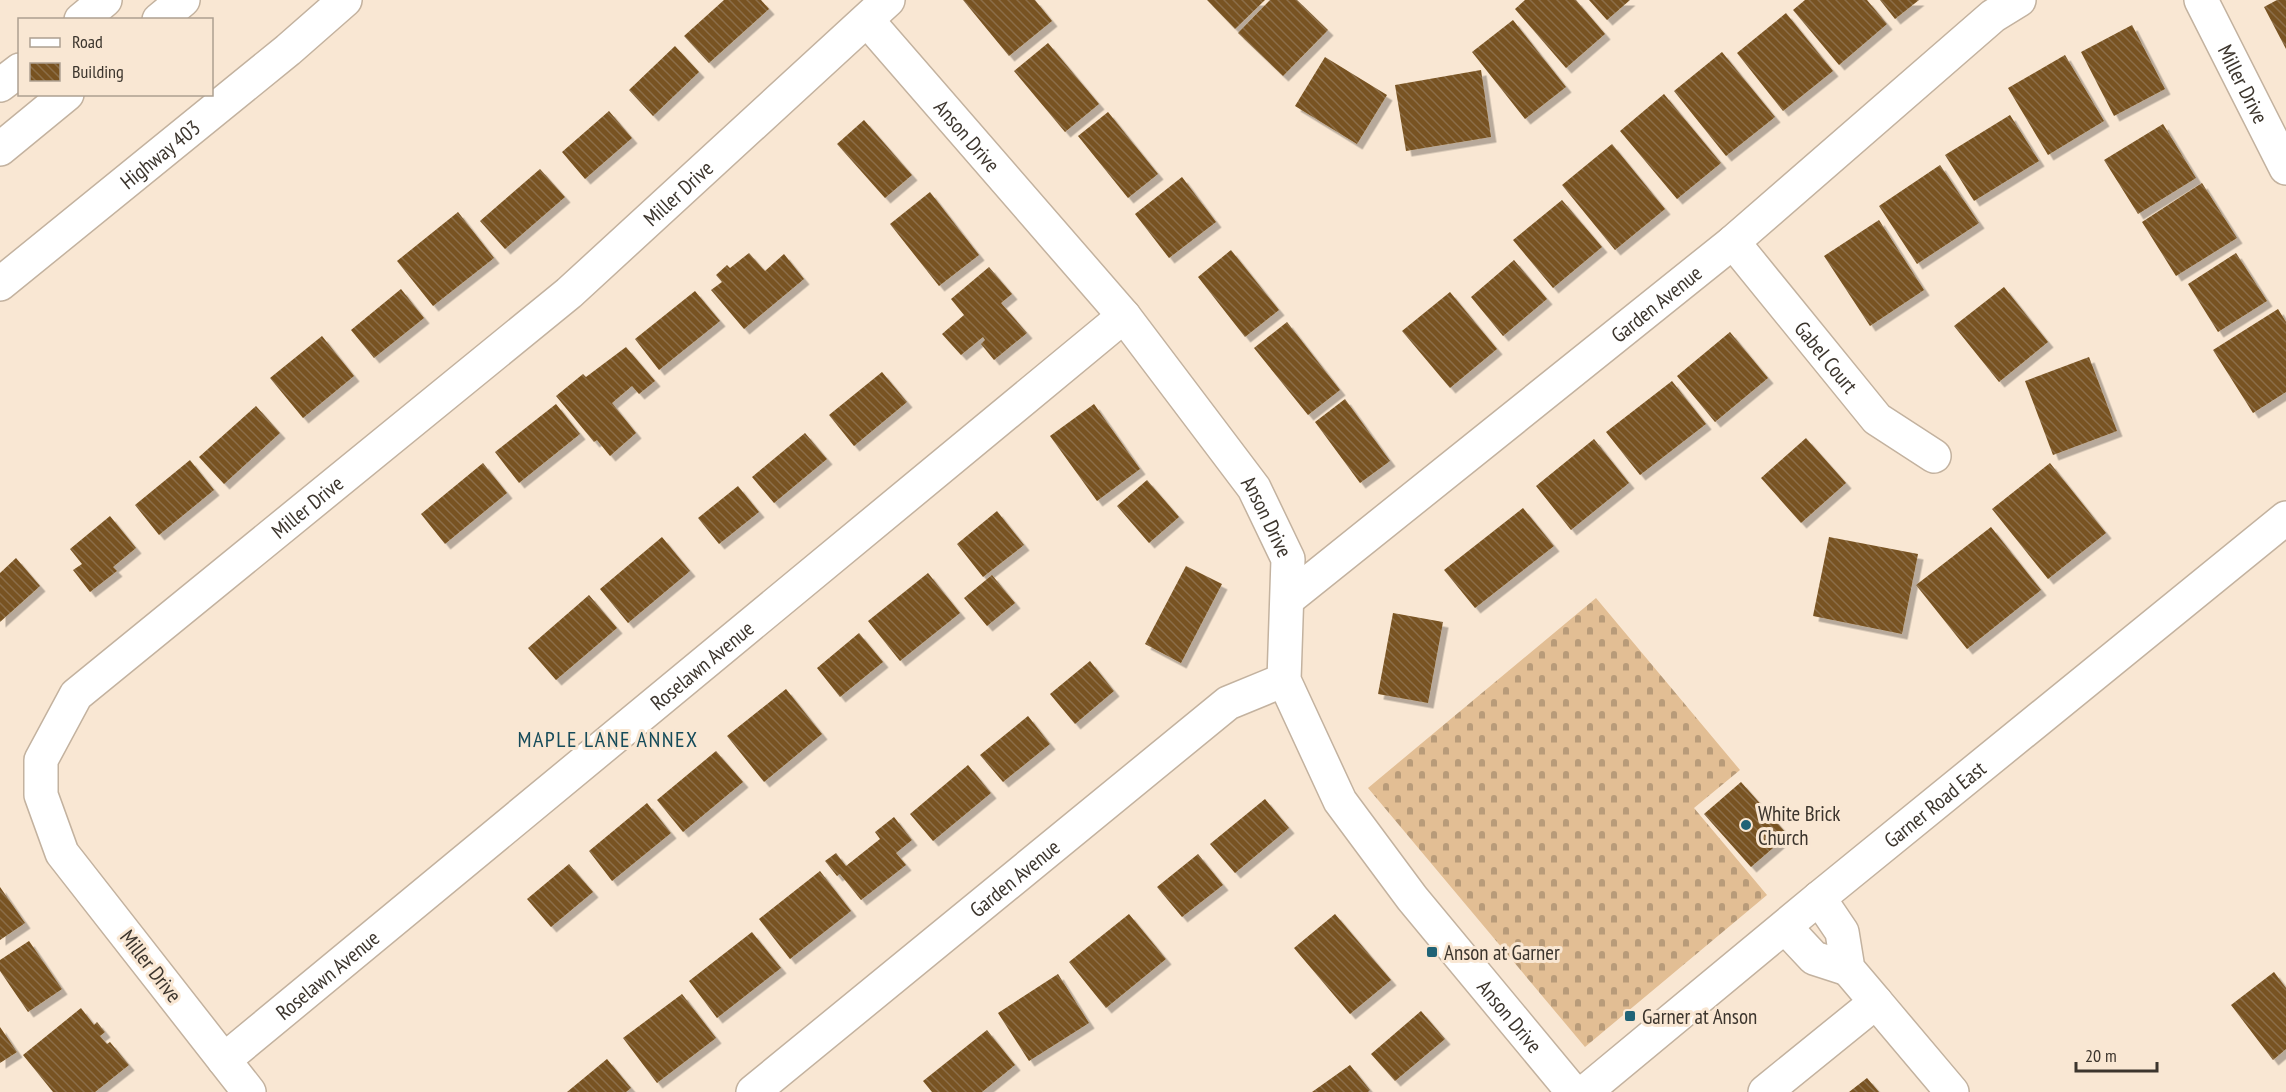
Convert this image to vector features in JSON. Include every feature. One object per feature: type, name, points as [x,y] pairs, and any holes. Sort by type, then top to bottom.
[{"type":"main road","points":[[83,18],[105,0]]},
{"type":"main road","points":[[161,18],[183,0]]},
{"type":"main road","name":"Highway 403","points":[[0,284],[288,50],[345,0]]},
{"type":"main road","name":"Garden Avenue","points":[[1288,600],[1732,242],[1993,16],[2019,0]]},
{"type":"main road","name":"Miller Drive","points":[[2201,0],[2286,168]]},
{"type":"main road","name":"Miller Drive","points":[[249,1092],[62,853],[41,795],[41,760],[76,695],[570,292],[878,10]]},
{"type":"main road","name":"Anson Drive","points":[[878,10],[1124,316],[1254,488],[1288,559],[1284,680],[1340,801],[1412,898],[1573,1092]]},
{"type":"main road","points":[[0,85],[18,72]]},
{"type":"main road","points":[[0,149],[65,96]]},
{"type":"main road","name":"Gabel Court","points":[[1732,242],[1877,419],[1934,456]]},
{"type":"main road","name":"Roselawn Avenue","points":[[224,1060],[1124,316]]},
{"type":"main road","name":"Garner Road East","points":[[1586,1092],[1819,898],[2286,518]]},
{"type":"main road","name":"Garden Avenue","points":[[753,1092],[1228,703],[1284,680]]},
{"type":"main road","points":[[1819,898],[1842,932],[1848,969],[1952,1092]]},
{"type":"main road","points":[[1785,927],[1814,958],[1848,969]]},
{"type":"main road","points":[[1765,1092],[1876,1002]]},
{"type":"green space","points":[[1596,598],[1740,770],[1694,808],[1767,895],[1585,1047],[1368,788]]},
{"type":"building","points":[[724,0],[761,0],[769,9],[709,63],[684,36]]},
{"type":"building","points":[[963,0],[1035,0],[1052,21],[1009,56]]},
{"type":"building","points":[[1207,0],[1265,0],[1235,29]]},
{"type":"building","points":[[1270,0],[1297,0],[1328,30],[1283,76],[1238,33]]},
{"type":"building","points":[[1525,0],[1576,0],[1605,34],[1566,68],[1515,9]]},
{"type":"building","points":[[1589,0],[1630,0],[1607,20]]},
{"type":"building","points":[[1805,0],[1867,0],[1887,24],[1839,65],[1793,10]]},
{"type":"building","points":[[1880,0],[1919,0],[1895,19]]},
{"type":"building","points":[[2277,0],[2286,0],[2286,49],[2264,7]]},
{"type":"building","points":[[1786,13],[1833,71],[1783,111],[1737,53]]},
{"type":"building","points":[[1513,20],[1566,87],[1525,119],[1472,52]]},
{"type":"building","points":[[2132,25],[2165,89],[2114,116],[2081,52]]},
{"type":"building","points":[[1048,43],[1099,104],[1065,132],[1014,71]]},
{"type":"building","points":[[675,46],[699,72],[653,116],[629,90]]},
{"type":"building","points":[[1722,52],[1775,117],[1726,156],[1674,91]]},
{"type":"building","points":[[2065,55],[2104,121],[2048,155],[2008,88]]},
{"type":"building","points":[[1325,57],[1387,95],[1357,144],[1295,106]]},
{"type":"building","points":[[1481,70],[1491,137],[1406,151],[1395,85]]},
{"type":"building","points":[[1664,94],[1721,163],[1677,199],[1620,131]]},
{"type":"building","points":[[609,111],[632,138],[585,179],[562,152]]},
{"type":"building","points":[[1108,112],[1158,174],[1128,198],[1078,136]]},
{"type":"building","points":[[2010,115],[2039,161],[1974,201],[1945,155]]},
{"type":"building","points":[[864,120],[912,175],[885,198],[837,144]]},
{"type":"building","points":[[2163,124],[2196,178],[2138,214],[2104,160]]},
{"type":"building","points":[[1612,144],[1665,209],[1615,250],[1562,185]]},
{"type":"building","points":[[1940,165],[1979,223],[1917,264],[1879,206]]},
{"type":"building","points":[[540,169],[565,197],[505,249],[480,221]]},
{"type":"building","points":[[1182,177],[1216,222],[1169,258],[1135,214]]},
{"type":"building","points":[[2202,183],[2237,238],[2176,276],[2142,222]]},
{"type":"building","points":[[930,192],[979,255],[939,286],[890,224]]},
{"type":"building","points":[[1562,200],[1602,247],[1553,288],[1513,240]]},
{"type":"building","points":[[458,212],[494,258],[433,306],[397,261]]},
{"type":"building","points":[[1879,220],[1924,290],[1870,326],[1824,256]]},
{"type":"building","points":[[1231,250],[1279,310],[1245,337],[1198,277]]},
{"type":"building","points":[[749,253],[765,271],[784,254],[804,279],[744,329],[711,290],[722,282],[716,275],[727,265],[730,268]]},
{"type":"building","points":[[2236,253],[2267,301],[2218,332],[2188,284]]},
{"type":"building","points":[[1514,260],[1547,299],[1503,336],[1471,297]]},
{"type":"building","points":[[989,267],[1012,294],[1001,303],[1027,333],[994,360],[981,344],[985,340],[983,337],[961,355],[942,334],[964,315],[951,299]]},
{"type":"building","points":[[2004,287],[2048,342],[1999,382],[1954,326]]},
{"type":"building","points":[[401,289],[424,318],[374,358],[351,330]]},
{"type":"building","points":[[695,291],[720,321],[659,370],[635,339]]},
{"type":"building","points":[[1450,292],[1497,349],[1450,388],[1402,331]]},
{"type":"building","points":[[2278,309],[2286,322],[2286,392],[2253,413],[2213,350]]},
{"type":"building","points":[[1287,322],[1340,390],[1308,415],[1254,348]]},
{"type":"building","points":[[1730,332],[1768,378],[1715,422],[1677,376]]},
{"type":"building","points":[[322,336],[354,376],[303,418],[270,378]]},
{"type":"building","points":[[626,347],[655,381],[639,394],[632,386],[612,403],[636,433],[610,456],[597,440],[594,442],[556,396],[583,374],[586,377]]},
{"type":"building","points":[[2089,357],[2117,431],[2053,455],[2025,381]]},
{"type":"building","points":[[882,372],[907,402],[854,446],[829,415]]},
{"type":"building","points":[[1672,381],[1706,424],[1640,475],[1606,432]]},
{"type":"building","points":[[1345,399],[1390,461],[1360,483],[1315,422]]},
{"type":"building","points":[[556,404],[580,434],[519,483],[495,452]]},
{"type":"building","points":[[1094,404],[1140,469],[1097,501],[1050,436]]},
{"type":"building","points":[[256,406],[280,433],[224,484],[199,457]]},
{"type":"building","points":[[805,433],[827,459],[774,503],[752,477]]},
{"type":"building","points":[[1806,438],[1846,483],[1801,523],[1761,478]]},
{"type":"building","points":[[1594,439],[1629,483],[1571,530],[1536,486]]},
{"type":"building","points":[[190,460],[214,490],[159,535],[135,505]]},
{"type":"building","points":[[483,463],[507,493],[445,544],[421,514]]},
{"type":"building","points":[[2050,463],[2106,533],[2048,579],[1992,509]]},
{"type":"building","points":[[1147,480],[1179,517],[1149,543],[1117,506]]},
{"type":"building","points":[[738,486],[759,512],[719,544],[698,518]]},
{"type":"building","points":[[1523,508],[1554,546],[1475,608],[1444,570]]},
{"type":"building","points":[[997,511],[1024,545],[983,577],[957,544]]},
{"type":"building","points":[[110,516],[136,548],[113,567],[117,571],[90,592],[73,570],[82,564],[70,549]]},
{"type":"building","points":[[1991,527],[2041,590],[1967,649],[1916,585]]},
{"type":"building","points":[[662,537],[690,571],[628,623],[600,589]]},
{"type":"building","points":[[1829,537],[1918,554],[1902,634],[1813,616]]},
{"type":"building","points":[[16,558],[40,586],[0,622],[0,573]]},
{"type":"building","points":[[1186,566],[1222,584],[1181,663],[1145,644]]},
{"type":"building","points":[[928,573],[960,613],[900,661],[868,621]]},
{"type":"building","points":[[992,575],[1015,603],[987,626],[964,598]]},
{"type":"building","points":[[589,595],[617,628],[556,680],[528,648]]},
{"type":"building","points":[[1393,613],[1443,622],[1428,703],[1378,694]]},
{"type":"building","points":[[859,633],[883,662],[840,697],[817,668]]},
{"type":"building","points":[[1090,661],[1114,691],[1075,724],[1050,694]]},
{"type":"building","points":[[786,689],[822,734],[764,782],[727,736]]},
{"type":"building","points":[[1028,716],[1050,744],[1003,782],[980,755]]},
{"type":"building","points":[[716,751],[743,782],[683,832],[657,800]]},
{"type":"building","points":[[968,765],[991,793],[933,841],[910,814]]},
{"type":"building","name":"White Brick Church","points":[[1741,782],[1788,835],[1751,867],[1704,814]]},
{"type":"building","points":[[1265,799],[1289,828],[1235,873],[1210,844]]},
{"type":"building","points":[[647,803],[671,833],[612,881],[589,851]]},
{"type":"building","points":[[894,817],[912,840],[896,853],[906,865],[861,900],[840,874],[837,876],[825,861],[836,853],[846,866],[880,839],[875,832]]},
{"type":"building","points":[[1198,854],[1223,885],[1182,917],[1157,887]]},
{"type":"building","points":[[569,864],[593,892],[551,927],[527,899]]},
{"type":"building","points":[[820,871],[851,911],[790,959],[759,919]]},
{"type":"building","points":[[0,887],[25,923],[0,940]]},
{"type":"building","points":[[1129,914],[1166,959],[1106,1008],[1069,962]]},
{"type":"building","points":[[1335,914],[1391,980],[1350,1014],[1294,948]]},
{"type":"building","points":[[752,932],[781,968],[717,1018],[689,981]]},
{"type":"building","points":[[29,941],[62,989],[28,1012],[0,971],[0,960]]},
{"type":"building","points":[[2274,972],[2286,988],[2286,1049],[2273,1060],[2231,1005]]},
{"type":"building","points":[[1058,974],[1089,1023],[1029,1061],[998,1013]]},
{"type":"building","points":[[682,994],[716,1038],[657,1083],[623,1038]]},
{"type":"building","points":[[81,1008],[94,1025],[97,1022],[105,1032],[100,1036],[107,1044],[110,1042],[129,1065],[95,1092],[53,1092],[23,1055]]},
{"type":"building","points":[[1421,1011],[1445,1039],[1395,1081],[1371,1054]]},
{"type":"building","points":[[0,1027],[17,1052],[0,1063]]},
{"type":"building","points":[[987,1030],[1015,1065],[982,1092],[932,1092],[923,1081]]},
{"type":"building","points":[[607,1059],[631,1088],[626,1092],[567,1092]]},
{"type":"building","points":[[1350,1065],[1370,1090],[1368,1092],[1312,1092]]},
{"type":"building","points":[[1867,1078],[1879,1092],[1849,1092]]},
{"type":"place","name":"White Brick Church","points":[[1746,825]]},
{"type":"place","name":"Anson at Garner","points":[[1432,952]]},
{"type":"place","name":"Garner at Anson","points":[[1630,1016]]},
{"type":"district","name":"MAPLE LANE ANNEX","points":[[608,739]]}]
